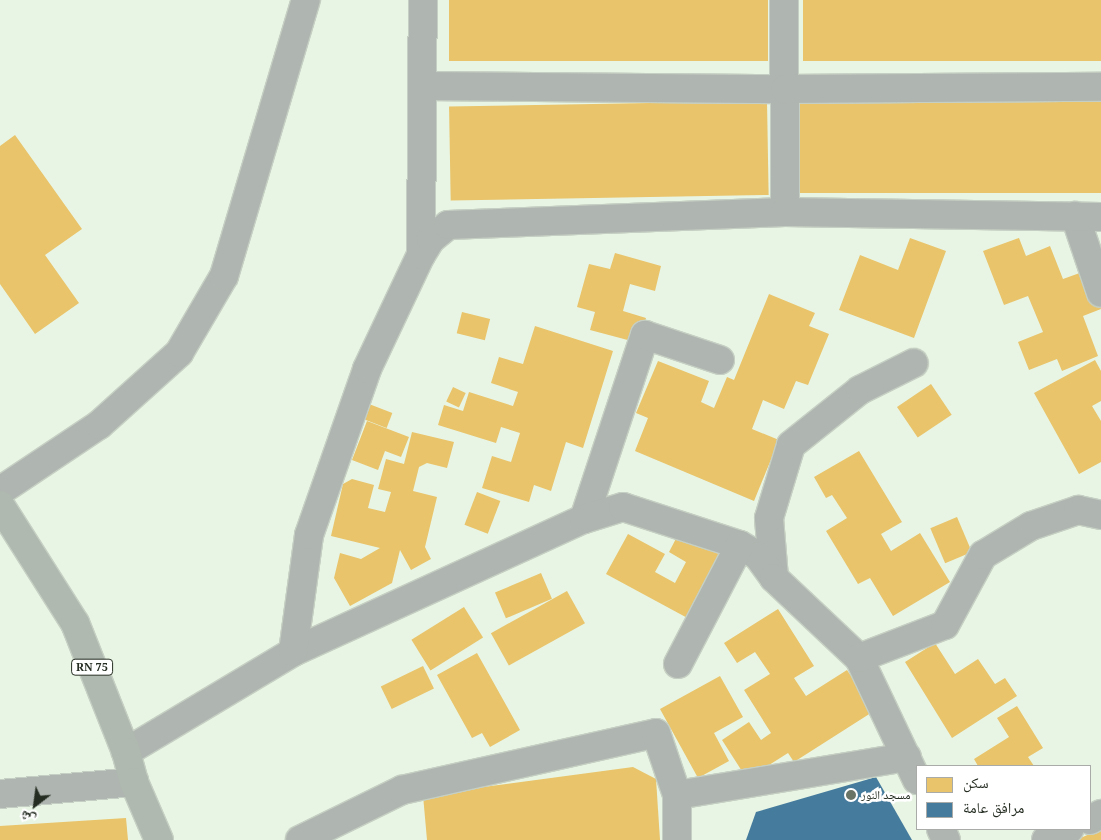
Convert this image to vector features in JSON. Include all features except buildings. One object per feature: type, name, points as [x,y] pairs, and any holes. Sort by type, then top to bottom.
[{"type":"main road","name":"RN 75","points":[[0,506],[75,623],[126,752],[134,782],[159,840]]},
{"type":"street","points":[[0,492],[99,425],[179,354],[224,276],[306,0]]},
{"type":"street","points":[[421,256],[424,86],[423,0]]},
{"type":"street","points":[[784,0],[785,212]]},
{"type":"street","points":[[424,86],[784,89],[1101,87]]},
{"type":"street","points":[[293,652],[309,535],[367,369],[421,256],[431,239],[448,225],[785,212],[1088,216],[1101,292]]},
{"type":"street","points":[[584,519],[645,335],[720,360]]},
{"type":"street","points":[[774,578],[769,518],[790,445],[860,390],[914,363]]},
{"type":"street","points":[[126,752],[293,652],[584,519],[623,507],[740,545],[758,556],[774,578],[859,658],[912,768],[677,795]]},
{"type":"street","points":[[859,658],[944,625],[983,556],[1031,526],[1078,510],[1101,516]]},
{"type":"street","points":[[678,664],[740,545]]},
{"type":"street","points":[[300,840],[402,790],[656,733],[677,795],[677,840]]},
{"type":"street","points":[[0,794],[134,782]]},
{"type":"street","points":[[1046,840],[1068,830]]},
{"type":"place","name":"مسجد النور","points":[[851,795]]}]
